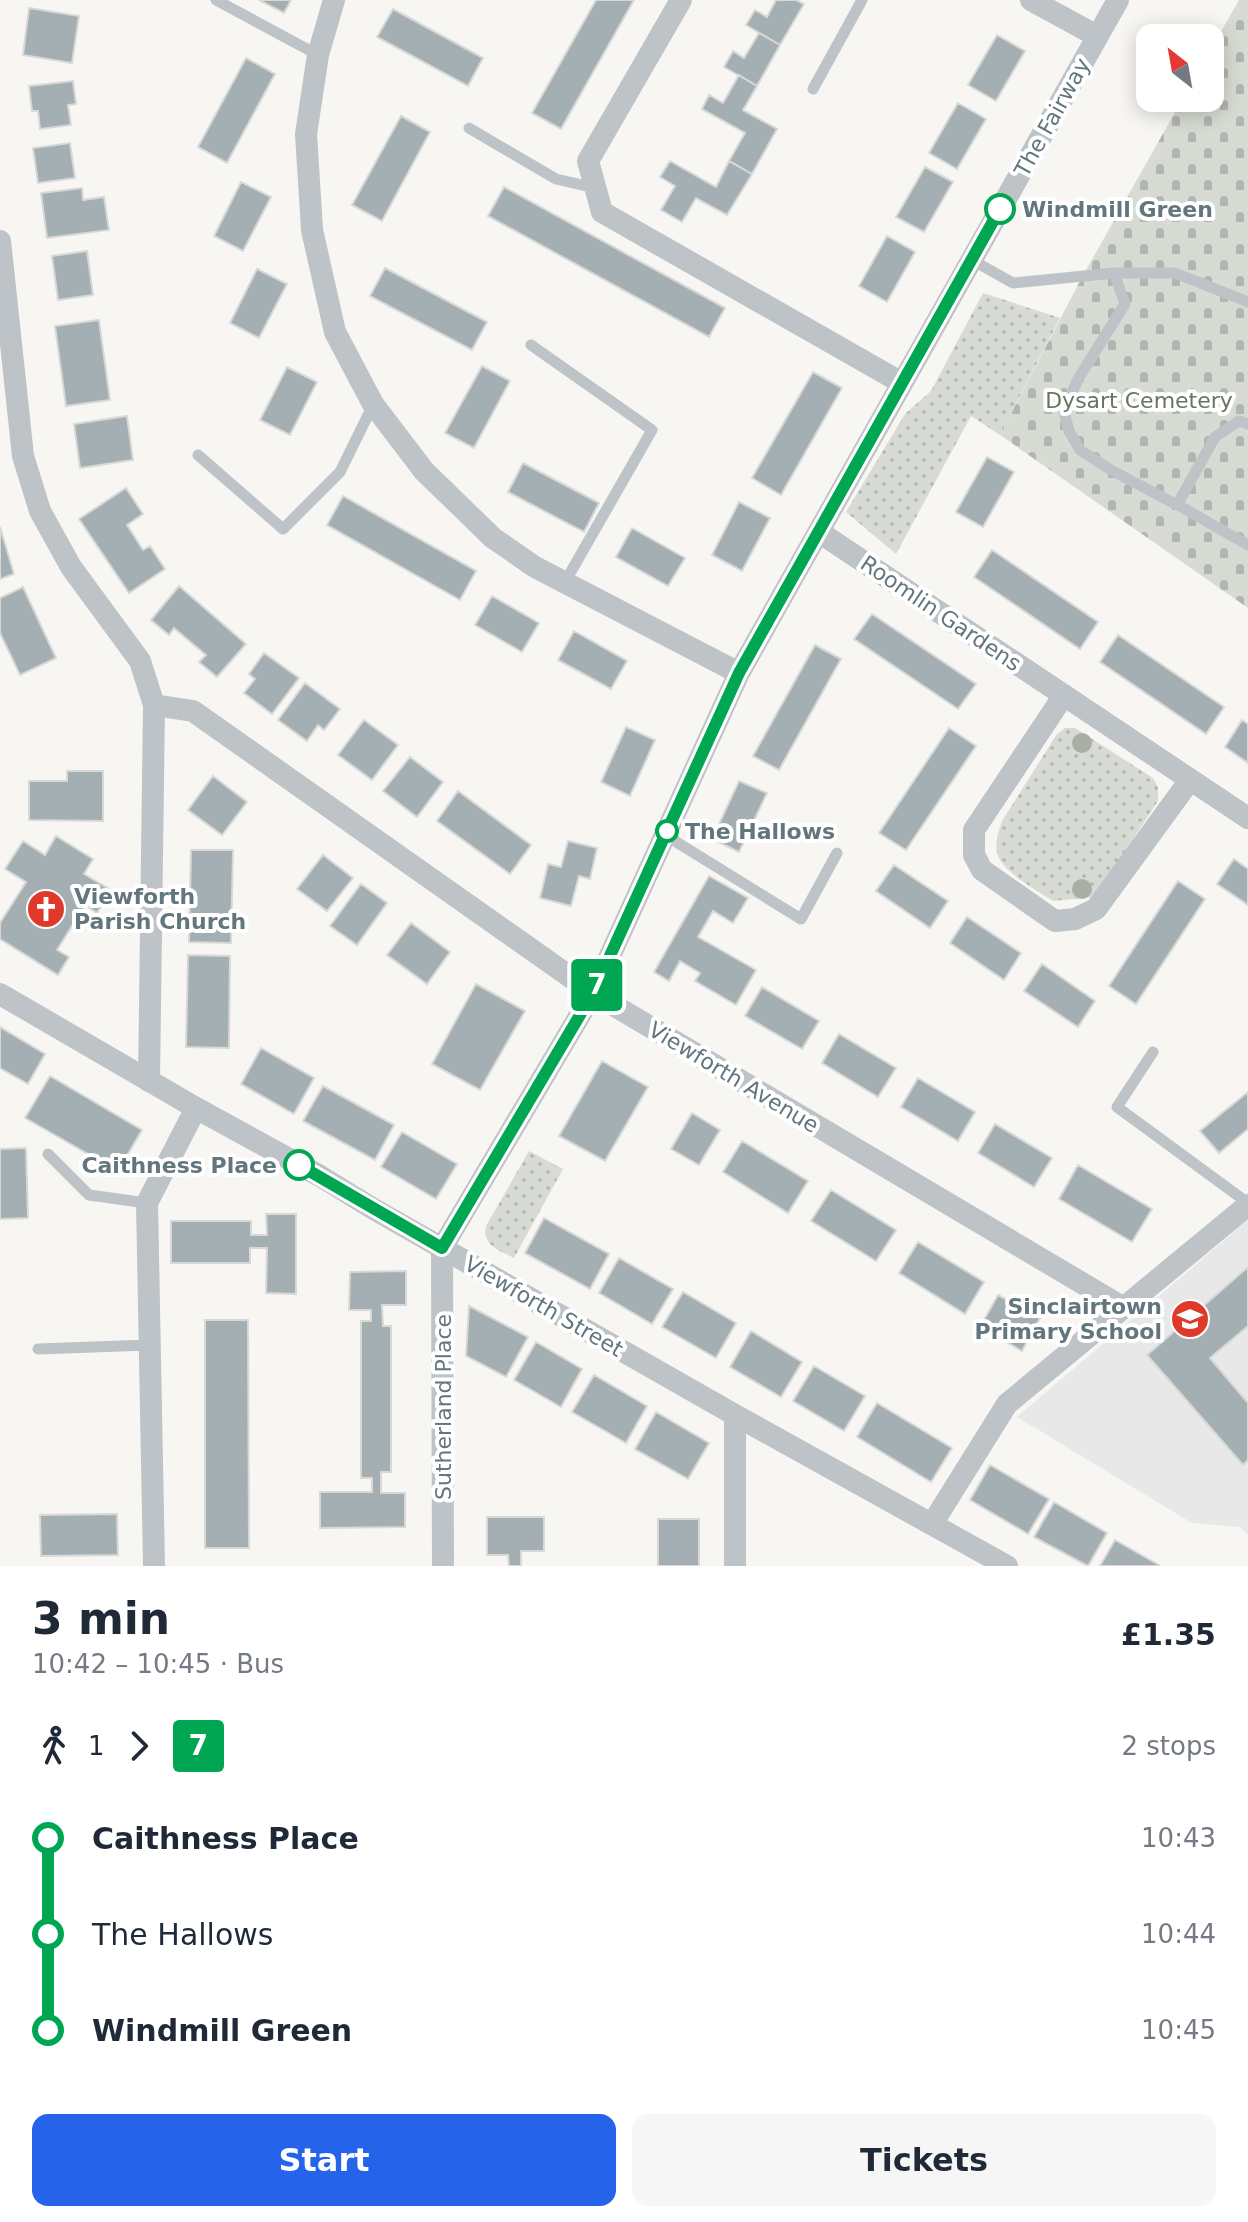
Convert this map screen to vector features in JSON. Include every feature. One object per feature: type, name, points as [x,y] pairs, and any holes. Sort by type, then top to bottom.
[{"type":"street","points":[[334,0],[318,55],[306,134],[312,230],[335,332],[373,404],[424,471],[493,538],[535,567],[739,673]]},
{"type":"street","points":[[681,0],[588,161],[602,212],[902,383]]},
{"type":"street","points":[[1031,0],[1097,36]]},
{"type":"street","name":"The Fairway","points":[[442,1248],[593,993],[739,673],[1118,0]]},
{"type":"street","points":[[0,241],[5,330],[23,456],[40,511],[71,567],[140,661],[154,705],[149,1081]]},
{"type":"street","name":"Roomlin Gardens","points":[[819,532],[1248,818]]},
{"type":"street","points":[[1064,695],[974,830],[974,855],[982,870],[1055,921],[1075,919],[1096,909],[1190,780]]},
{"type":"street","name":"Viewforth Avenue","points":[[154,705],[193,711],[593,993],[1124,1308]]},
{"type":"street","name":"Viewforth Street","points":[[0,994],[735,1415],[1007,1566]]},
{"type":"street","points":[[154,1566],[147,1203],[196,1108]]},
{"type":"street","points":[[932,1524],[1007,1404],[1248,1204]]},
{"type":"street","name":"Sutherland Place","points":[[442,1248],[443,1566]]},
{"type":"street","points":[[735,1415],[735,1566]]},
{"type":"lane","points":[[216,0],[318,55]]},
{"type":"lane","points":[[813,89],[862,0]]},
{"type":"lane","points":[[469,128],[556,179],[596,188]]},
{"type":"lane","points":[[972,260],[1013,283],[1114,273],[1175,273],[1248,302]]},
{"type":"lane","points":[[1114,273],[1125,304],[1078,379],[1064,412],[1069,431],[1080,450],[1111,470],[1248,545]]},
{"type":"lane","points":[[531,345],[652,430],[565,582]]},
{"type":"lane","points":[[198,455],[283,529],[340,472],[373,404]]},
{"type":"lane","points":[[1177,505],[1215,437],[1239,421],[1248,424]]},
{"type":"lane","points":[[665,835],[801,919],[837,853]]},
{"type":"lane","points":[[1153,1052],[1117,1107],[1248,1204]]},
{"type":"lane","points":[[48,1154],[89,1195],[147,1203]]},
{"type":"lane","points":[[38,1349],[149,1345]]},
{"type":"shaded area","name":"Sinclairtown Primary School","points":[[1248,1220],[1248,1534],[1240,1527],[1192,1523],[1017,1417]]},
{"type":"green space","name":"Dysart Cemetery","points":[[1239,0],[1248,0],[1248,608],[1000,435],[1081,279],[1175,112],[1224,112],[1224,26]]},
{"type":"green space","points":[[983,293],[1060,318],[1000,435],[971,416],[896,554],[846,512],[905,414],[931,391]]},
{"type":"green space","points":[[1065,728],[1075,728],[1153,778],[1158,787],[1158,801],[1095,897],[1053,901],[1020,880],[1005,866],[997,852],[997,844],[1002,821],[1057,734]]},
{"type":"green space","points":[[529,1151],[563,1169],[514,1258],[497,1249],[485,1233],[486,1226]]},
{"type":"building","points":[[259,0],[291,0],[284,13]]},
{"type":"building","points":[[596,0],[634,0],[561,129],[532,113]]},
{"type":"building","points":[[776,0],[796,0],[804,4],[780,45],[746,25],[755,10],[767,17]]},
{"type":"building","points":[[29,8],[79,16],[72,63],[23,55]]},
{"type":"building","points":[[393,9],[483,58],[468,86],[377,37]]},
{"type":"building","points":[[759,33],[780,45],[757,86],[724,67],[733,51],[744,58]]},
{"type":"building","points":[[997,35],[1025,51],[996,101],[968,85]]},
{"type":"building","points":[[246,58],[275,74],[227,163],[198,147]]},
{"type":"building","points":[[739,75],[757,86],[743,110],[777,129],[752,174],[729,161],[745,133],[702,109],[709,95],[723,103]]},
{"type":"building","points":[[73,81],[76,104],[68,105],[71,125],[40,129],[38,111],[32,111],[29,86]]},
{"type":"building","points":[[958,103],[986,119],[957,169],[929,153]]},
{"type":"building","points":[[401,116],[430,132],[382,221],[352,205]]},
{"type":"building","points":[[70,143],[75,178],[38,183],[33,148]]},
{"type":"building","points":[[670,161],[716,187],[729,161],[752,174],[727,215],[696,198],[682,222],[661,210],[675,186],[660,177]]},
{"type":"building","points":[[925,167],[953,182],[924,232],[896,217]]},
{"type":"building","points":[[241,182],[271,197],[243,251],[214,236]]},
{"type":"building","points":[[504,187],[725,308],[709,337],[488,216]]},
{"type":"building","points":[[82,188],[83,200],[104,197],[109,230],[47,238],[41,193]]},
{"type":"building","points":[[887,236],[915,252],[887,302],[859,286]]},
{"type":"building","points":[[87,251],[93,295],[58,300],[52,256]]},
{"type":"building","points":[[385,268],[487,322],[472,350],[370,296]]},
{"type":"building","points":[[257,269],[287,284],[259,338],[230,323]]},
{"type":"building","points":[[99,320],[110,400],[66,406],[55,326]]},
{"type":"building","points":[[482,366],[510,381],[474,448],[445,433]]},
{"type":"building","points":[[287,367],[317,382],[290,435],[260,420]]},
{"type":"building","points":[[813,372],[842,388],[781,495],[752,478]]},
{"type":"building","points":[[127,416],[133,460],[80,468],[74,424]]},
{"type":"building","points":[[987,457],[1014,472],[983,527],[956,512]]},
{"type":"building","points":[[523,463],[599,503],[584,532],[508,492]]},
{"type":"building","points":[[126,488],[143,514],[127,525],[143,550],[150,546],[165,569],[129,593],[79,519]]},
{"type":"building","points":[[343,496],[476,571],[460,600],[327,525]]},
{"type":"building","points":[[739,502],[770,518],[742,571],[712,555]]},
{"type":"building","points":[[0,527],[14,574],[0,579]]},
{"type":"building","points":[[632,528],[685,558],[668,586],[616,557]]},
{"type":"building","points":[[992,550],[1098,622],[1080,649],[974,577]]},
{"type":"building","points":[[179,586],[246,644],[217,677],[199,662],[206,655],[174,628],[169,635],[151,620]]},
{"type":"building","points":[[23,587],[56,658],[20,675],[0,633],[0,598]]},
{"type":"building","points":[[492,596],[539,623],[522,652],[475,625]]},
{"type":"building","points":[[872,614],[976,684],[958,709],[854,639]]},
{"type":"building","points":[[574,631],[627,661],[611,689],[558,660]]},
{"type":"building","points":[[1118,635],[1224,707],[1206,734],[1100,662]]},
{"type":"building","points":[[815,645],[841,659],[779,770],[753,756]]},
{"type":"building","points":[[264,653],[299,678],[272,714],[244,693],[255,679],[249,674]]},
{"type":"building","points":[[305,683],[340,709],[324,730],[318,725],[307,741],[278,720]]},
{"type":"building","points":[[364,720],[398,745],[372,780],[338,755]]},
{"type":"building","points":[[1242,720],[1248,724],[1248,763],[1225,747]]},
{"type":"building","points":[[626,727],[655,740],[630,796],[601,782]]},
{"type":"building","points":[[949,728],[976,746],[906,850],[879,833]]},
{"type":"building","points":[[410,757],[443,782],[417,817],[383,791]]},
{"type":"building","points":[[67,771],[103,771],[103,821],[29,820],[29,781],[67,781]]},
{"type":"building","points":[[213,776],[247,802],[222,835],[188,810]]},
{"type":"building","points":[[739,781],[767,793],[739,852],[712,839]]},
{"type":"building","points":[[458,791],[531,845],[510,874],[437,821]]},
{"type":"building","name":"Viewforth Parish Church","points":[[56,836],[93,859],[84,874],[111,890],[97,913],[85,905],[57,950],[69,957],[58,975],[0,939],[0,923],[26,882],[5,869],[23,841],[45,855]]},
{"type":"building","points":[[568,841],[597,848],[590,879],[579,876],[571,906],[540,898],[548,864],[561,867]]},
{"type":"building","points":[[191,850],[233,850],[231,943],[189,942]]},
{"type":"building","points":[[323,855],[353,878],[327,911],[297,889]]},
{"type":"building","points":[[1234,859],[1248,869],[1248,905],[1217,884]]},
{"type":"building","points":[[894,865],[948,901],[930,928],[876,891]]},
{"type":"building","points":[[709,876],[748,898],[733,923],[713,911],[698,937],[756,970],[736,1005],[695,981],[700,973],[680,961],[669,981],[654,972]]},
{"type":"building","points":[[1178,881],[1205,899],[1136,1004],[1109,986]]},
{"type":"building","points":[[361,884],[387,903],[357,945],[330,926]]},
{"type":"building","points":[[967,917],[1021,953],[1004,980],[950,943]]},
{"type":"building","points":[[411,923],[450,952],[427,984],[387,955]]},
{"type":"building","points":[[188,955],[230,956],[229,1048],[186,1047]]},
{"type":"building","points":[[1042,964],[1095,1001],[1078,1027],[1024,991]]},
{"type":"building","points":[[476,984],[525,1011],[480,1090],[432,1064]]},
{"type":"building","points":[[762,987],[819,1021],[802,1049],[745,1016]]},
{"type":"building","points":[[0,1027],[45,1054],[28,1084],[0,1068]]},
{"type":"building","points":[[839,1034],[896,1068],[878,1097],[822,1063]]},
{"type":"building","points":[[261,1048],[314,1078],[294,1114],[241,1084]]},
{"type":"building","points":[[602,1061],[648,1087],[605,1161],[559,1136]]},
{"type":"building","points":[[50,1076],[142,1130],[118,1171],[25,1118]]},
{"type":"building","points":[[918,1078],[975,1112],[958,1141],[901,1107]]},
{"type":"building","points":[[323,1086],[394,1125],[375,1160],[303,1121]]},
{"type":"building","points":[[1248,1092],[1248,1129],[1219,1153],[1200,1131]]},
{"type":"building","points":[[692,1113],[720,1130],[699,1165],[671,1149]]},
{"type":"building","points":[[995,1124],[1052,1158],[1034,1187],[978,1153]]},
{"type":"building","points":[[402,1132],[457,1164],[436,1199],[381,1167]]},
{"type":"building","points":[[742,1141],[808,1181],[788,1213],[723,1172]]},
{"type":"building","points":[[26,1148],[28,1218],[0,1219],[0,1149]]},
{"type":"building","points":[[1078,1165],[1152,1209],[1132,1242],[1059,1199]]},
{"type":"building","points":[[831,1190],[896,1230],[876,1261],[811,1221]]},
{"type":"building","points":[[266,1214],[296,1214],[296,1294],[266,1293],[267,1248],[250,1248],[250,1263],[171,1263],[171,1221],[251,1221],[251,1235],[267,1235]]},
{"type":"building","points":[[544,1218],[609,1254],[590,1289],[525,1253]]},
{"type":"building","points":[[918,1242],[984,1282],[965,1314],[899,1273]]},
{"type":"building","points":[[619,1258],[673,1289],[652,1324],[599,1293]]},
{"type":"building","points":[[1248,1267],[1248,1326],[1210,1358],[1248,1403],[1248,1460],[1243,1465],[1147,1355]]},
{"type":"building","points":[[406,1271],[406,1305],[382,1305],[383,1326],[391,1326],[391,1472],[381,1472],[381,1493],[405,1493],[405,1527],[320,1528],[320,1492],[372,1492],[372,1478],[361,1478],[361,1321],[371,1321],[371,1310],[349,1310],[350,1272]]},
{"type":"building","points":[[683,1292],[736,1323],[716,1358],[662,1327]]},
{"type":"building","points":[[998,1295],[1040,1318],[1022,1351],[980,1327]]},
{"type":"building","points":[[469,1306],[528,1337],[506,1377],[466,1356]]},
{"type":"building","points":[[205,1320],[248,1320],[249,1548],[205,1548]]},
{"type":"building","points":[[751,1331],[802,1362],[781,1397],[730,1367]]},
{"type":"building","points":[[536,1342],[582,1369],[561,1407],[514,1380]]},
{"type":"building","points":[[814,1366],[865,1396],[844,1431],[793,1401]]},
{"type":"building","points":[[594,1375],[647,1406],[626,1443],[572,1412]]},
{"type":"building","points":[[877,1403],[952,1448],[931,1482],[857,1437]]},
{"type":"building","points":[[656,1412],[709,1443],[688,1479],[635,1449]]},
{"type":"building","points":[[990,1465],[1049,1499],[1028,1534],[970,1500]]},
{"type":"building","points":[[1054,1502],[1107,1533],[1088,1566],[1034,1537]]},
{"type":"building","points":[[117,1514],[118,1555],[41,1556],[40,1515]]},
{"type":"building","points":[[487,1517],[544,1517],[544,1551],[521,1551],[521,1566],[509,1566],[508,1555],[487,1555]]},
{"type":"building","points":[[658,1519],[699,1519],[699,1566],[658,1566]]},
{"type":"building","points":[[1115,1540],[1159,1565],[1159,1566],[1100,1566]]},
{"type":"bus line","name":"7","points":[[299,1165],[442,1248],[593,993],[739,673],[1000,209]]},
{"type":"place","name":"Windmill Green","points":[[1000,209]]},
{"type":"place","name":"The Hallows","points":[[667,831]]},
{"type":"place","name":"Viewforth Parish Church","points":[[46,909]]},
{"type":"place","name":"Caithness Place","points":[[299,1165]]},
{"type":"place","name":"Sinclairtown Primary School","points":[[1190,1319]]}]
